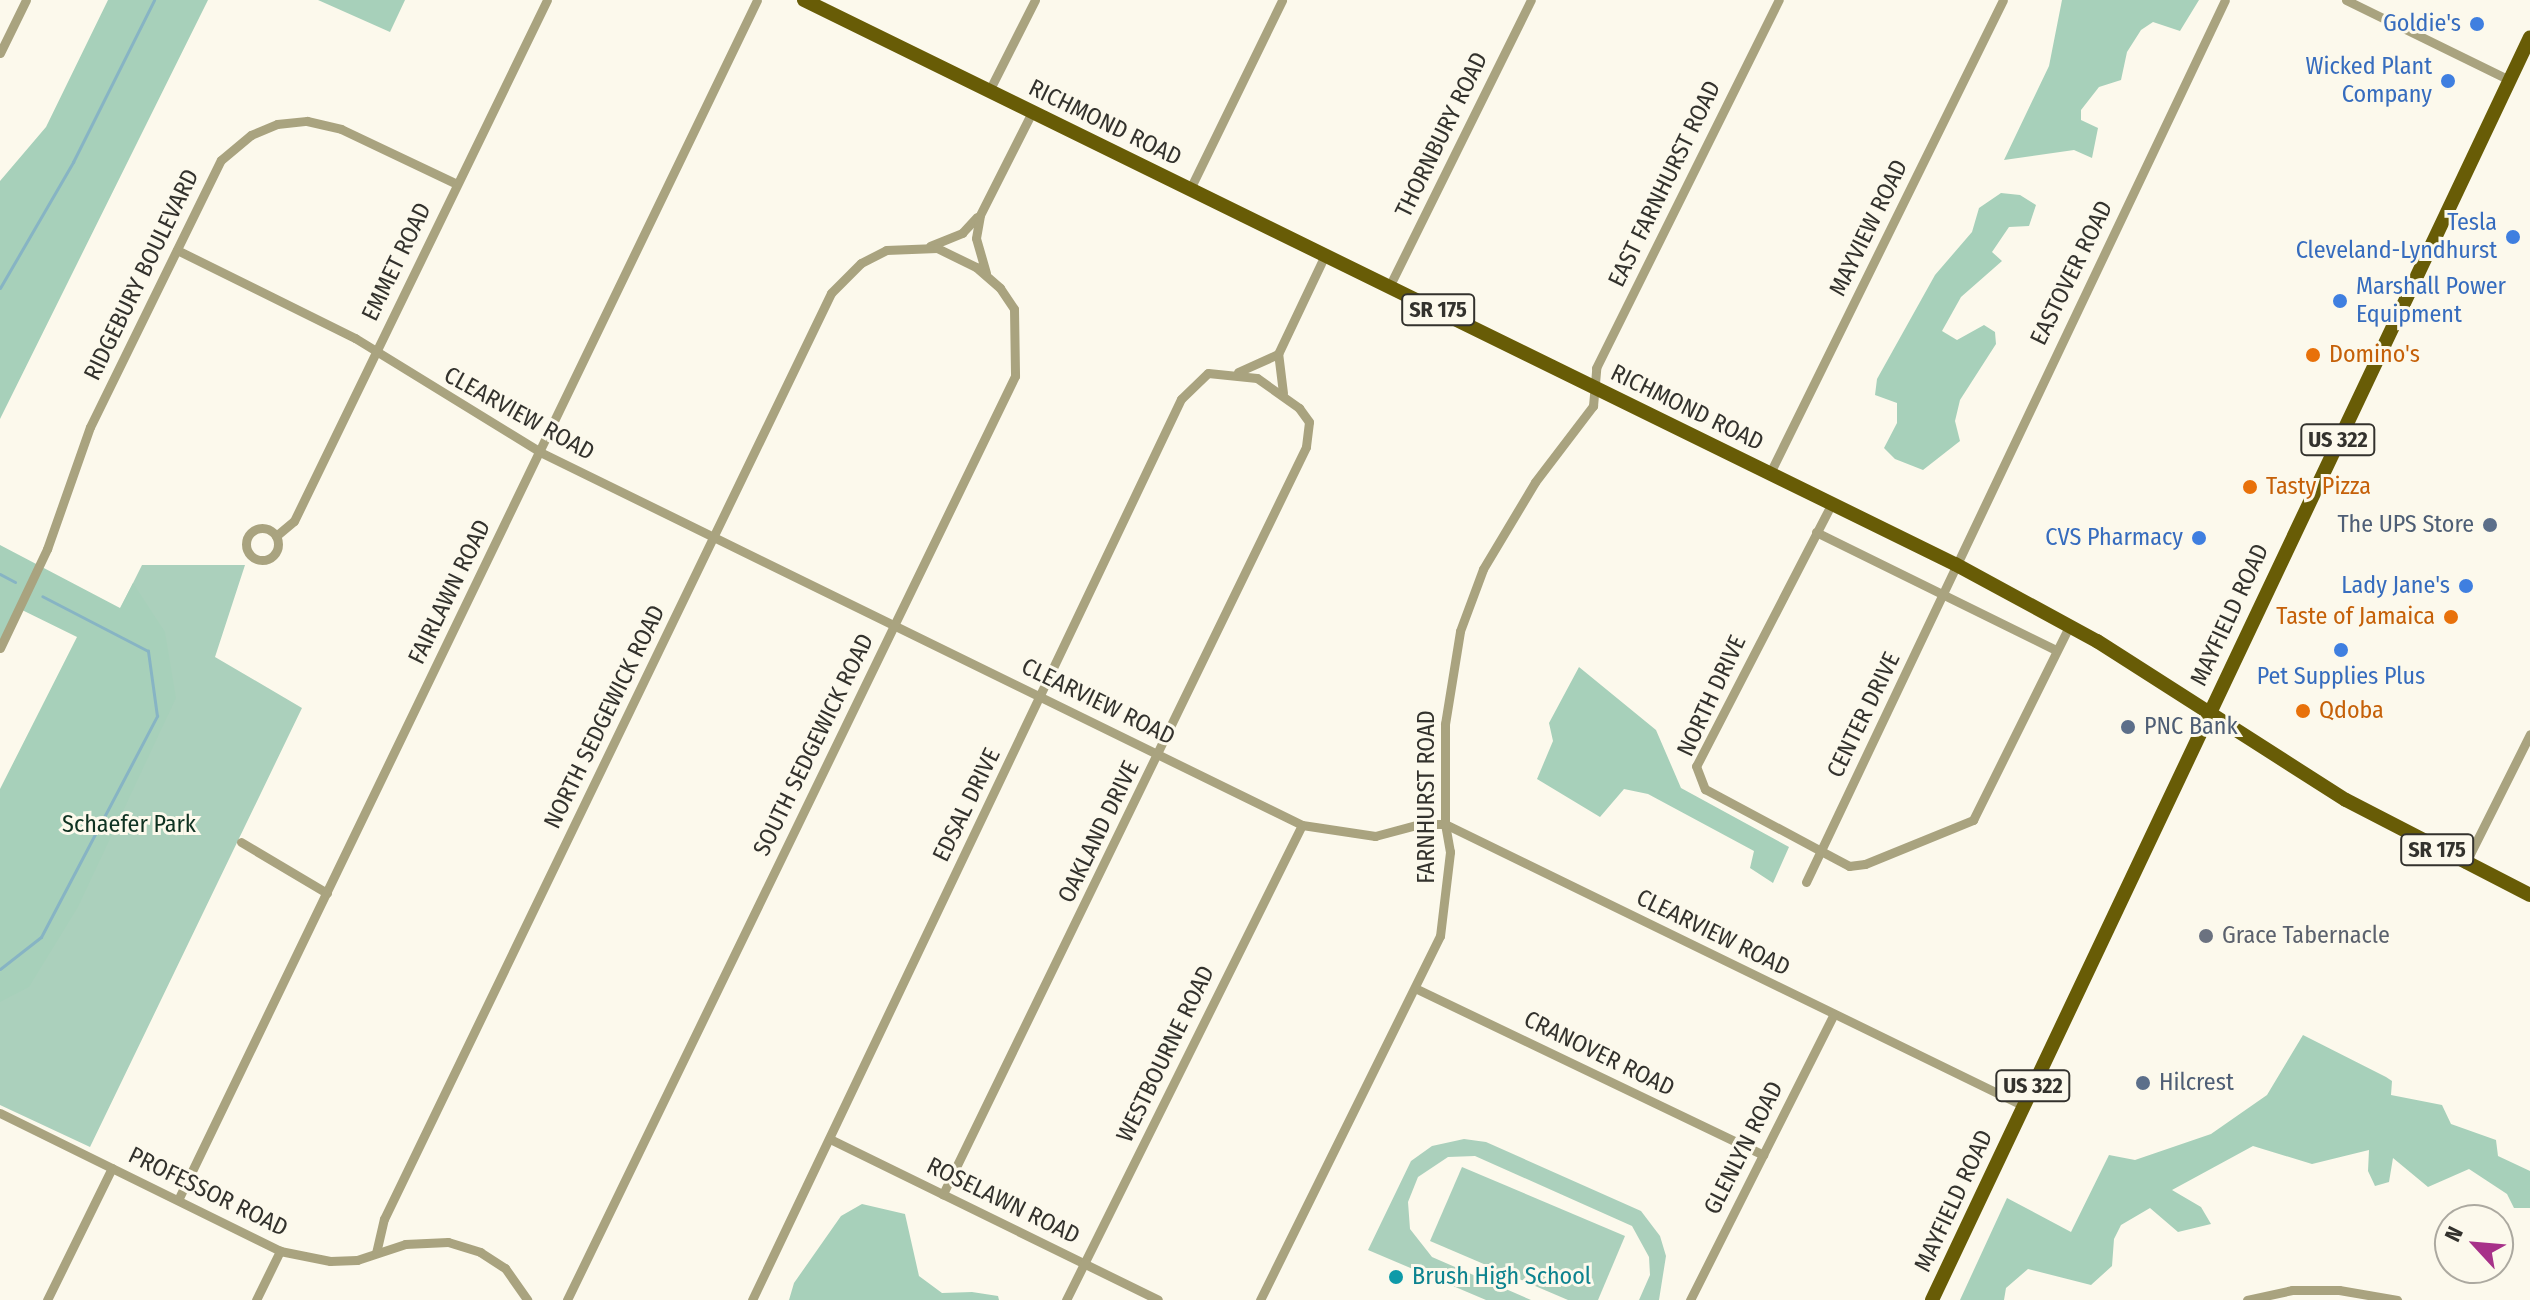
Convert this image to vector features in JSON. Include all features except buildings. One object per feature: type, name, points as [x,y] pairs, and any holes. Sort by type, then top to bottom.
[{"type":"main road","name":"RICHMOND ROAD","points":[[804,0],[828,5],[989,91],[1955,564],[2070,625],[2346,800],[2530,895]]},
{"type":"main road","name":"MAYFIELD ROAD","points":[[1932,1300],[2530,37]]},
{"type":"street","points":[[0,53],[26,0]]},
{"type":"street","name":"EMMET ROAD","points":[[276,536],[294,521],[547,0]]},
{"type":"street","name":"FAIRLAWN ROAD","points":[[178,1200],[757,0]]},
{"type":"street","points":[[989,91],[1035,0]]},
{"type":"street","points":[[1190,189],[1282,0]]},
{"type":"street","name":"THORNBURY ROAD","points":[[1389,287],[1531,0]]},
{"type":"street","name":"EAST FARNHURST ROAD","points":[[1596,388],[1596,368],[1779,0]]},
{"type":"street","name":"MAYVIEW ROAD","points":[[1770,473],[2003,0]]},
{"type":"street","name":"EASTOVER ROAD","points":[[1955,564],[2225,0]]},
{"type":"street","points":[[2346,0],[2509,80]]},
{"type":"street","points":[[988,277],[977,246],[980,215],[1032,112]]},
{"type":"street","name":"RIDGEBURY BOULEVARD","points":[[0,648],[47,549],[90,427],[221,160],[251,135],[277,124],[326,123],[457,184]]},
{"type":"street","name":"NORTH SEDGEWICK ROAD","points":[[376,1253],[384,1219],[831,293],[861,263],[886,250],[923,246],[962,233],[980,215]]},
{"type":"street","name":"SOUTH SEDGEWICK ROAD","points":[[567,1300],[1015,376],[1014,309],[988,277],[959,257],[923,246]]},
{"type":"street","name":"CLEARVIEW ROAD","points":[[177,250],[376,352],[540,452],[1302,825],[1375,836],[1420,824],[1445,824],[2024,1106]]},
{"type":"street","points":[[1284,393],[1278,354],[1325,255]]},
{"type":"street","points":[[1237,372],[1278,354]]},
{"type":"street","name":"EDSAL DRIVE","points":[[752,1300],[1181,399],[1208,373],[1237,372],[1251,376]]},
{"type":"street","name":"OAKLAND DRIVE","points":[[943,1194],[1306,447],[1309,422],[1284,393],[1251,376]]},
{"type":"street","name":"FARNHURST ROAD","points":[[1260,1300],[1417,989],[1440,936],[1450,852],[1445,824],[1445,724],[1460,631],[1483,569],[1511,518],[1593,406],[1596,388]]},
{"type":"street","name":"NORTH DRIVE","points":[[1832,503],[1696,766],[1705,789],[1849,866],[1865,864],[1973,820],[2070,625]]},
{"type":"street","points":[[1816,532],[2056,650]]},
{"type":"street","name":"CENTER DRIVE","points":[[1806,882],[1945,593],[1955,564]]},
{"type":"street","points":[[2465,864],[2530,734]]},
{"type":"street","name":"WESTBOURNE ROAD","points":[[1066,1300],[1302,825]]},
{"type":"street","points":[[241,842],[327,893]]},
{"type":"street","name":"CRANOVER ROAD","points":[[1417,989],[1763,1155]]},
{"type":"street","name":"GLENLYN ROAD","points":[[1690,1300],[1834,1014]]},
{"type":"street","name":"PROFESSOR ROAD","points":[[0,1113],[280,1251],[330,1261],[405,1244],[448,1242],[480,1252],[505,1268],[527,1300]]},
{"type":"street","name":"ROSELAWN ROAD","points":[[830,1139],[1158,1300]]},
{"type":"street","points":[[47,1300],[112,1168]]},
{"type":"street","points":[[256,1300],[280,1251]]},
{"type":"street","points":[[2247,1300],[2292,1290],[2339,1290],[2397,1300]]},
{"type":"green space","points":[[108,0],[208,0],[0,419],[0,181],[46,127]]},
{"type":"green space","points":[[318,0],[405,0],[390,32]]},
{"type":"green space","points":[[2062,0],[2199,0],[2180,31],[2153,22],[2141,30],[2127,52],[2121,80],[2099,87],[2081,110],[2081,120],[2098,128],[2092,158],[2074,150],[2004,160],[2049,66]]},
{"type":"green space","points":[[2001,193],[2020,195],[2036,205],[2029,226],[2009,227],[1992,252],[2002,261],[1961,297],[1942,331],[1957,340],[1984,325],[1995,332],[1996,344],[1960,400],[1955,421],[1960,441],[1923,470],[1895,459],[1884,448],[1897,423],[1897,403],[1875,395],[1877,379],[1935,275],[1972,232],[1979,208]]},
{"type":"green space","points":[[0,545],[120,608],[133,583],[165,632],[176,698],[78,907],[29,987],[0,1002],[0,789],[77,637],[20,609],[0,648]]},
{"type":"green space","name":"Schaefer Park","points":[[142,565],[245,565],[215,657],[302,708],[90,1147],[0,1105],[0,850]]},
{"type":"green space","points":[[1579,667],[1656,730],[1681,788],[1789,847],[1773,883],[1750,868],[1754,851],[1648,794],[1624,789],[1600,817],[1537,779],[1553,741],[1549,723]]},
{"type":"green space","points":[[2303,1035],[2392,1081],[2391,1095],[2442,1105],[2451,1124],[2496,1140],[2498,1156],[2530,1171],[2530,1208],[2514,1208],[2507,1194],[2469,1169],[2428,1187],[2393,1158],[2389,1182],[2375,1186],[2368,1171],[2369,1150],[2312,1164],[2253,1146],[2172,1190],[2201,1207],[2211,1224],[2178,1232],[2150,1208],[2121,1225],[2114,1239],[2112,1266],[2091,1285],[2028,1269],[2006,1288],[2004,1300],[1960,1300],[2007,1198],[2071,1232],[2109,1155],[2135,1160],[2211,1134],[2267,1095]]},
{"type":"green space","points":[[1464,1139],[1486,1142],[1641,1211],[1660,1236],[1666,1256],[1659,1300],[1639,1300],[1650,1275],[1649,1257],[1632,1226],[1475,1156],[1448,1157],[1418,1177],[1408,1202],[1410,1229],[1432,1257],[1531,1300],[1486,1300],[1368,1250],[1411,1161],[1432,1146]]},
{"type":"green space","points":[[1462,1167],[1625,1236],[1598,1300],[1568,1300],[1430,1241]]},
{"type":"green space","points":[[862,1204],[905,1214],[919,1276],[942,1293],[972,1292],[998,1296],[999,1300],[789,1300],[794,1283],[841,1216]]},
{"type":"waterway","points":[[0,288],[73,162],[154,0]]},
{"type":"waterway","points":[[0,574],[15,582]]},
{"type":"waterway","points":[[0,969],[41,937],[157,716],[148,651],[42,596]]},
{"type":"place","name":"Goldie's","points":[[2477,24]]},
{"type":"place","name":"Wicked Plant Company","points":[[2448,81]]},
{"type":"place","name":"Tesla Cleveland-Lyndhurst","points":[[2513,237]]},
{"type":"place","name":"Marshall Power Equipment","points":[[2340,301]]},
{"type":"place","name":"Domino's","points":[[2313,355]]},
{"type":"place","name":"Tasty Pizza","points":[[2250,487]]},
{"type":"place","name":"The UPS Store","points":[[2490,525]]},
{"type":"place","name":"CVS Pharmacy","points":[[2199,538]]},
{"type":"place","name":"Lady Jane's","points":[[2466,586]]},
{"type":"place","name":"Taste of Jamaica","points":[[2451,617]]},
{"type":"place","name":"Pet Supplies Plus","points":[[2341,650]]},
{"type":"place","name":"Qdoba","points":[[2303,711]]},
{"type":"place","name":"PNC Bank","points":[[2128,727]]},
{"type":"place","name":"Grace Tabernacle","points":[[2206,936]]},
{"type":"place","name":"Hilcrest","points":[[2143,1083]]},
{"type":"place","name":"Brush High School","points":[[1396,1277]]}]
